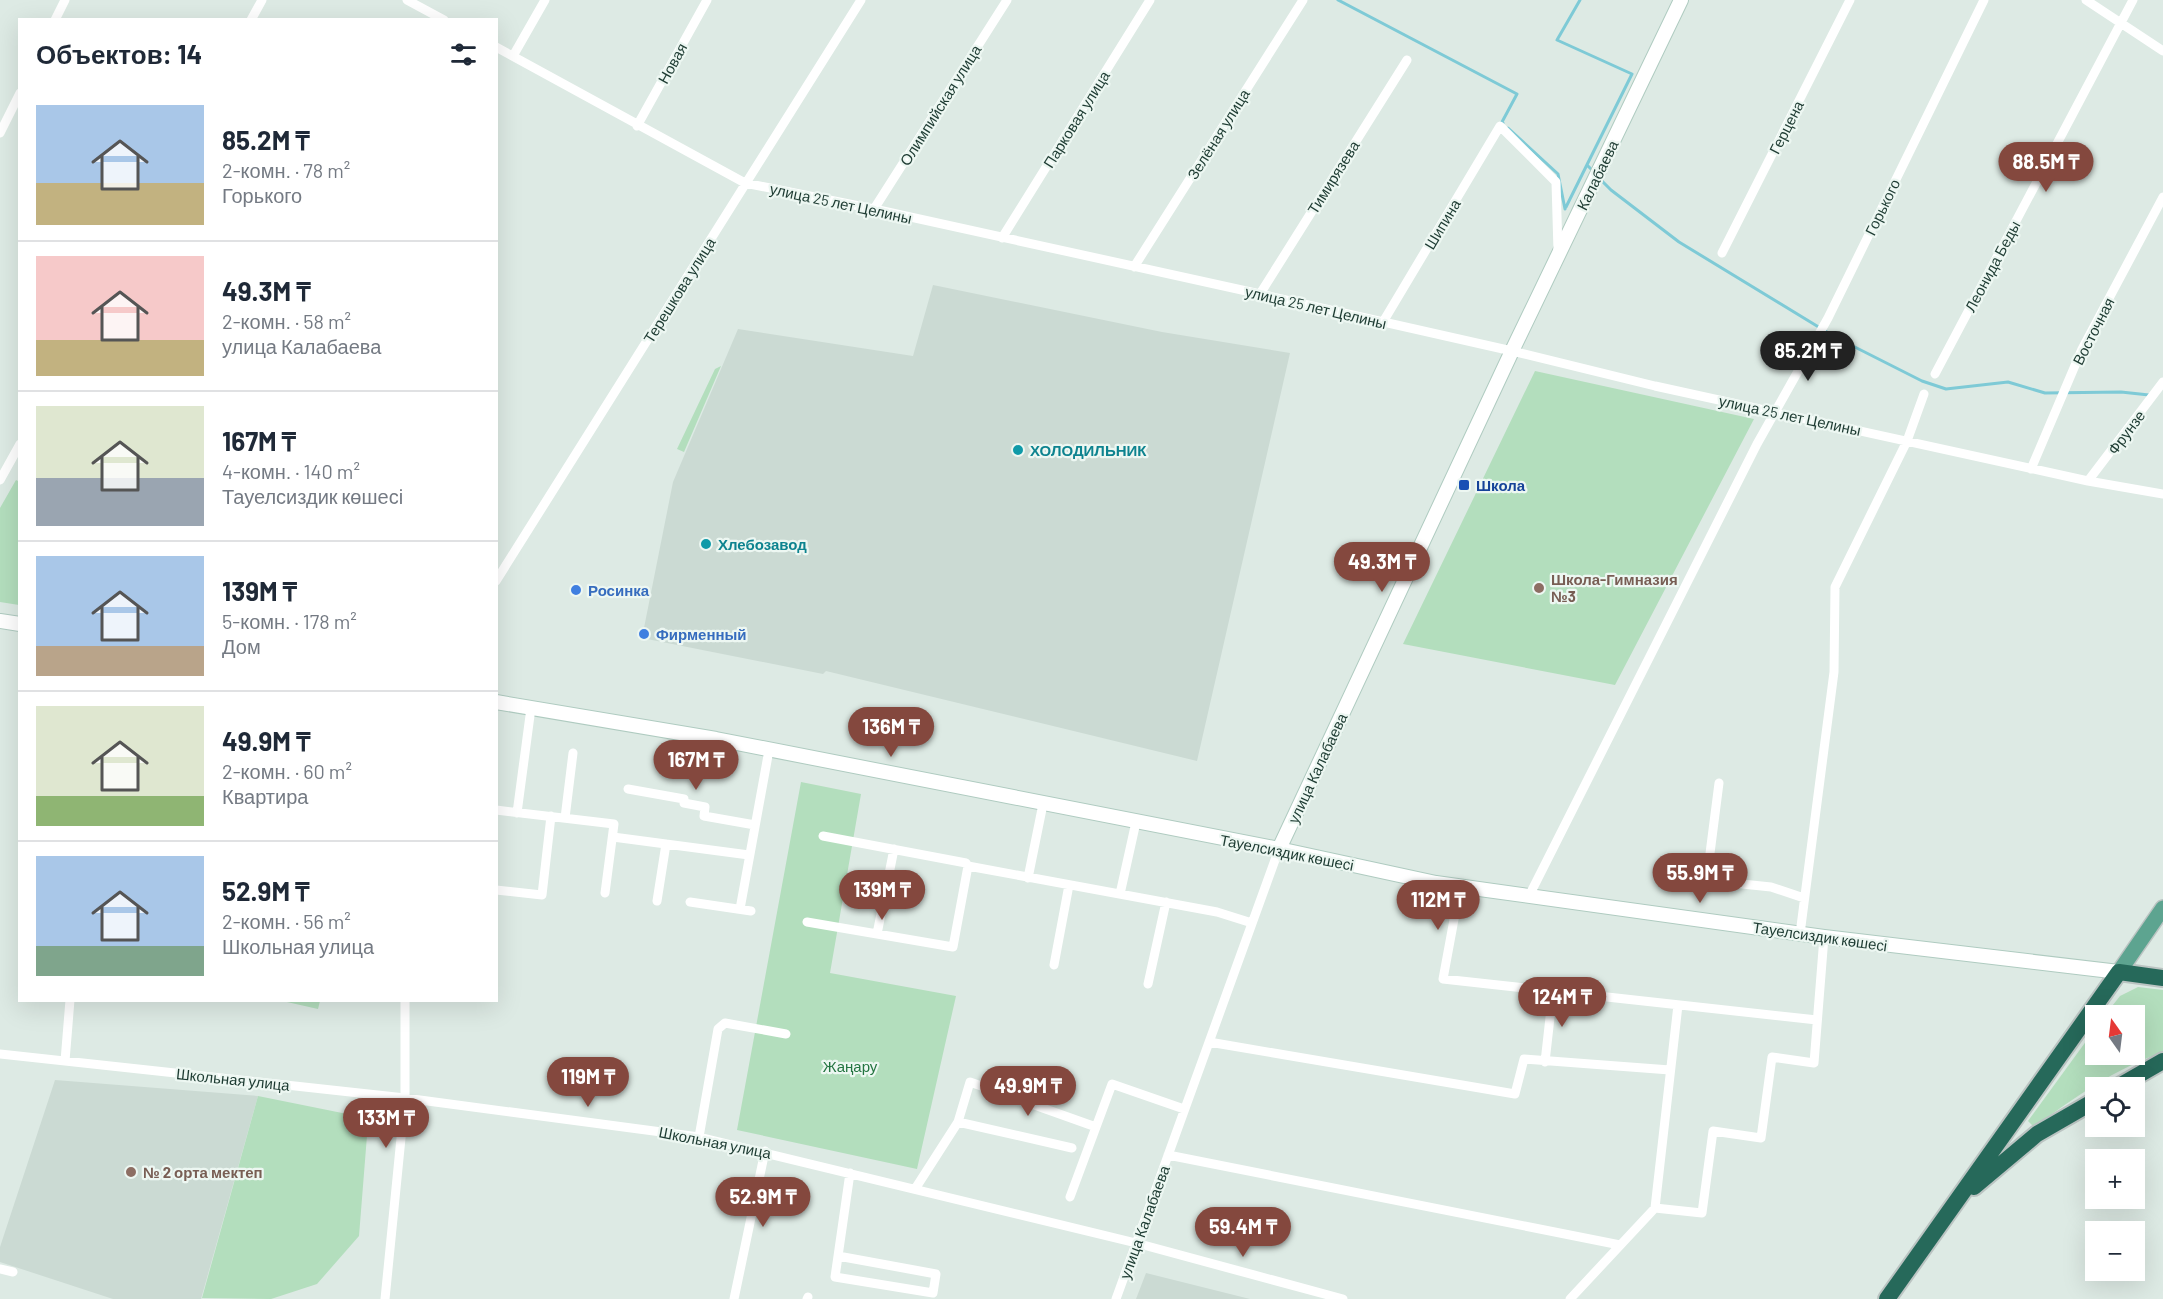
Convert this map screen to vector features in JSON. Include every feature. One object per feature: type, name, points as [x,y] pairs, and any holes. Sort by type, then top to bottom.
[{"type":"highway","points":[[1887,1299],[2119,972],[2163,978]]},
{"type":"highway","points":[[2134,1077],[2163,1061]]},
{"type":"highway","points":[[1955,1203],[2037,1134],[2085,1106]]},
{"type":"main road","points":[[2119,972],[2163,908]]},
{"type":"street","points":[[56,18],[65,0]]},
{"type":"street","points":[[251,18],[262,0]]},
{"type":"street","points":[[407,0],[440,18]]},
{"type":"street","points":[[513,56],[545,0]]},
{"type":"street","name":"Новая","points":[[637,126],[707,0]]},
{"type":"street","name":"Терешкова улица","points":[[498,578],[861,0]]},
{"type":"street","name":"Олимпийская улица","points":[[874,209],[1007,0]]},
{"type":"street","name":"Парковая улица","points":[[1002,238],[1150,0]]},
{"type":"street","name":"Зелёная улица","points":[[1134,267],[1303,0]]},
{"type":"street","name":"Калабаева","points":[[1512,351],[1682,0]]},
{"type":"street","name":"Герцена","points":[[1722,253],[1850,0]]},
{"type":"street","name":"Горького","points":[[1529,896],[1757,444],[1828,318],[1984,0]]},
{"type":"street","points":[[2086,0],[2163,51]]},
{"type":"street","name":"Леонида Беды","points":[[1935,374],[2133,0]]},
{"type":"street","name":"улица 25 лет Целины","points":[[498,48],[745,183],[1260,294],[1655,386],[2031,469],[2163,494]]},
{"type":"street","name":"Тимирязева","points":[[1260,294],[1407,60]]},
{"type":"street","points":[[0,133],[18,97]]},
{"type":"street","name":"Шипина","points":[[1383,322],[1500,126],[1556,182],[1558,255]]},
{"type":"street","name":"Восточная","points":[[2031,469],[2082,349],[2163,196]]},
{"type":"street","name":"улица Калабаева","points":[[1116,1299],[1279,849],[1512,351]]},
{"type":"street","name":"Фрунзе","points":[[2088,481],[2163,382]]},
{"type":"street","points":[[1800,934],[1834,672],[1835,587],[1907,441],[1924,394]]},
{"type":"street","points":[[0,480],[18,448]]},
{"type":"street","points":[[0,621],[18,624]]},
{"type":"street","name":"Тауелсиздик көшесі","points":[[498,702],[769,750],[1279,849],[1460,887],[1800,934],[2119,972]]},
{"type":"street","points":[[517,813],[531,708]]},
{"type":"street","points":[[740,909],[769,750]]},
{"type":"street","points":[[565,818],[573,753]]},
{"type":"street","points":[[1719,783],[1709,861],[1711,872],[1723,882],[1771,887],[1804,898]]},
{"type":"street","points":[[628,789],[684,799],[684,802],[705,807],[704,816],[755,825]]},
{"type":"street","points":[[1028,878],[1043,804]]},
{"type":"street","points":[[498,810],[614,824],[605,893]]},
{"type":"street","points":[[498,890],[542,895],[551,816]]},
{"type":"street","points":[[1120,894],[1136,822]]},
{"type":"street","points":[[823,836],[966,863],[968,866],[1028,878],[1217,912],[1252,923]]},
{"type":"street","points":[[613,837],[749,855]]},
{"type":"street","points":[[657,901],[666,844]]},
{"type":"street","points":[[877,934],[894,849]]},
{"type":"street","points":[[807,922],[953,947],[968,866]]},
{"type":"street","points":[[1054,965],[1069,885]]},
{"type":"street","points":[[1460,887],[1443,979],[1817,1020]]},
{"type":"street","points":[[690,902],[751,912]]},
{"type":"street","points":[[1148,984],[1166,902]]},
{"type":"street","points":[[1654,1208],[1702,1214],[1713,1131],[1761,1138],[1772,1056],[1814,1063],[1824,937]]},
{"type":"street","points":[[1545,1062],[1552,991]]},
{"type":"street","points":[[65,1061],[70,1002]]},
{"type":"street","points":[[384,1299],[405,1098],[405,1002]]},
{"type":"street","points":[[1570,1299],[1654,1208],[1678,1005]]},
{"type":"street","points":[[699,1137],[718,1029],[725,1023],[786,1034]]},
{"type":"street","points":[[1209,1042],[1515,1094],[1524,1059],[1670,1070]]},
{"type":"street","name":"Школьная улица","points":[[0,1054],[405,1098],[699,1137],[765,1151],[1136,1243],[1343,1299]]},
{"type":"street","points":[[915,1189],[958,1122],[969,1082],[1096,1127]]},
{"type":"street","points":[[1070,1197],[1112,1084],[1184,1109]]},
{"type":"street","points":[[958,1122],[1072,1148]]},
{"type":"street","points":[[734,1299],[765,1151]]},
{"type":"street","points":[[1168,1155],[1620,1245]]},
{"type":"street","points":[[838,1256],[936,1274],[933,1293],[835,1277],[838,1256],[850,1173]]},
{"type":"street","points":[[0,1269],[13,1272]]},
{"type":"shaded area","points":[[933,285],[1162,332],[1290,353],[1197,761],[826,671],[823,674],[642,638],[673,482],[738,329],[913,356]]},
{"type":"shaded area","name":"№ 2 орта мектеп","points":[[55,1080],[258,1096],[201,1299],[113,1299],[0,1262],[0,1247]]},
{"type":"shaded area","points":[[1146,1273],[1250,1299],[1136,1299]]},
{"type":"green space","points":[[721,366],[684,452],[677,449],[715,369]]},
{"type":"green space","points":[[1535,371],[1754,419],[1615,685],[1403,644]]},
{"type":"green space","points":[[16,480],[18,481],[18,605],[0,602],[0,508]]},
{"type":"green space","name":"Жаңару","points":[[801,782],[861,794],[830,973],[956,996],[917,1169],[737,1130]]},
{"type":"green space","points":[[2138,987],[2163,990],[2163,1052],[2145,1059],[2145,1005],[2113,1005],[2120,996]]},
{"type":"green space","points":[[287,1002],[320,1002],[318,1009]]},
{"type":"green space","points":[[2085,1043],[2085,1065],[2131,1065],[2109,1077],[2085,1077],[2085,1092],[2034,1127],[2028,1121]]},
{"type":"green space","points":[[258,1096],[362,1117],[368,1123],[359,1236],[317,1284],[271,1299],[202,1298]]},
{"type":"waterway","points":[[1338,0],[1517,94],[1503,123]]},
{"type":"waterway","points":[[1566,207],[1632,74],[1557,40],[1580,0]]},
{"type":"waterway","points":[[1508,128],[1558,174],[1565,209]]},
{"type":"waterway","points":[[1587,165],[1594,172]]},
{"type":"waterway","points":[[1600,179],[1679,242],[1835,337],[1922,381],[1946,389],[2008,382],[2045,393],[2121,392],[2149,395]]},
{"type":"place","name":"ХОЛОДИЛЬНИК","points":[[1018,450]]},
{"type":"place","name":"Школа","points":[[1464,485]]},
{"type":"place","name":"Хлебозавод","points":[[706,544]]},
{"type":"place","name":"Школа-Гимназия №3","points":[[1539,588]]},
{"type":"place","name":"Росинка","points":[[576,590]]},
{"type":"place","name":"Фирменный","points":[[644,634]]},
{"type":"place","name":"№ 2 орта мектеп","points":[[131,1172]]}]
